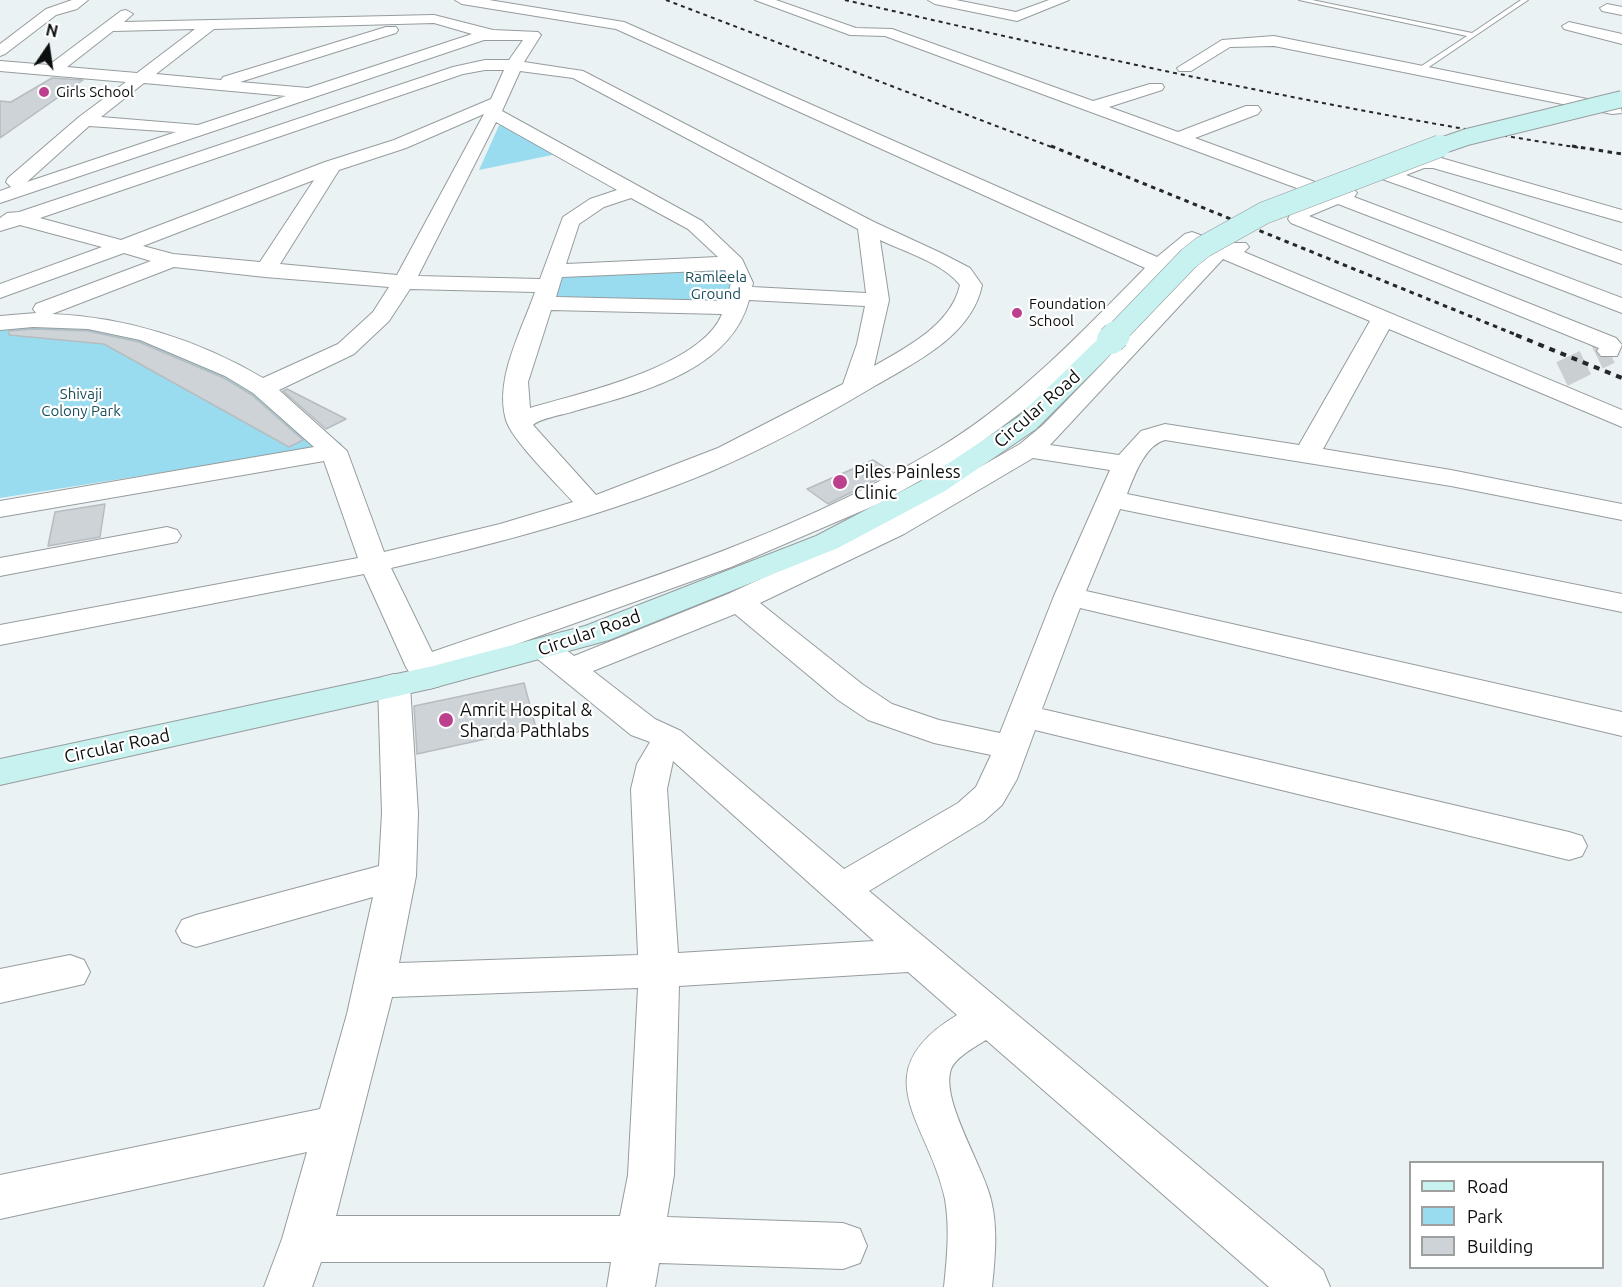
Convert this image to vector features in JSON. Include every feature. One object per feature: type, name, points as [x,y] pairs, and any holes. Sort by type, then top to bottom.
[{"type":"main road","name":"Circular Road","points":[[0,772],[415,677],[573,647],[827,542],[935,485],[1027,423],[1064,389],[1189,258],[1203,247],[1264,213],[1467,137],[1622,99]]},
{"type":"street","points":[[0,51],[54,11],[72,6],[81,0]]},
{"type":"street","points":[[462,0],[608,22],[666,45],[1159,266]]},
{"type":"street","points":[[762,0],[855,32],[887,33],[1337,197],[1622,306]]},
{"type":"street","points":[[935,0],[1017,17],[1062,0]]},
{"type":"street","points":[[262,388],[337,354],[353,344],[381,316],[416,262],[475,143],[496,107],[514,65],[538,23],[575,3]]},
{"type":"street","points":[[50,72],[127,13]]},
{"type":"street","points":[[111,27],[428,19],[447,21],[489,34],[532,35]]},
{"type":"street","points":[[217,84],[428,19]]},
{"type":"street","points":[[8,181],[210,25]]},
{"type":"street","points":[[1569,27],[1622,39]]},
{"type":"street","points":[[0,196],[489,34]]},
{"type":"street","points":[[1185,68],[1227,43],[1263,40],[1423,69],[1612,109],[1622,107]]},
{"type":"street","points":[[0,635],[374,563],[591,506],[676,476],[739,449],[904,359],[936,335],[961,312],[971,291],[969,279],[962,273],[867,226],[577,74],[514,65],[485,65],[459,70],[6,218]]},
{"type":"street","points":[[0,66],[140,80],[313,93]]},
{"type":"street","points":[[1090,107],[1156,87]]},
{"type":"street","points":[[1573,100],[1622,88]]},
{"type":"street","points":[[0,291],[496,107]]},
{"type":"street","points":[[496,107],[712,237],[735,263],[742,283],[724,331],[689,361],[645,380],[518,420]]},
{"type":"street","points":[[1176,138],[1252,110]]},
{"type":"street","points":[[85,122],[207,129]]},
{"type":"street","points":[[400,144],[475,143]]},
{"type":"street","points":[[1609,351],[1611,346],[1608,343],[1298,219],[1300,213],[1421,162],[1434,162],[1618,210]]},
{"type":"street","points":[[265,271],[332,166]]},
{"type":"street","points":[[1389,175],[1622,258]]},
{"type":"street","points":[[8,181],[37,185]]},
{"type":"street","points":[[591,506],[522,428],[518,420],[516,382],[570,221],[597,203],[635,190]]},
{"type":"street","points":[[6,218],[172,260],[265,271],[403,282],[549,287],[737,300],[878,300]]},
{"type":"street","points":[[854,388],[873,335],[878,300],[877,274],[867,226]]},
{"type":"street","points":[[415,677],[721,561],[868,498],[948,454],[1022,400],[1080,347],[1159,266],[1190,238],[1197,238],[1622,419]]},
{"type":"street","points":[[1306,1287],[916,955],[732,791],[666,737],[643,728],[573,647],[739,602],[894,528],[1029,450],[1052,430],[1204,264],[1222,249],[1244,248],[1265,253],[1522,365],[1562,374]]},
{"type":"street","points":[[44,309],[172,260]]},
{"type":"street","points":[[549,287],[735,263]]},
{"type":"street","points":[[1306,456],[1384,317]]},
{"type":"street","points":[[0,323],[33,320],[88,322],[147,334],[234,371],[262,388],[334,452],[415,677],[399,813],[397,876],[375,981],[339,1125],[306,1239],[288,1287]]},
{"type":"street","points":[[841,889],[982,804],[999,779],[1069,596],[1126,464],[1150,436],[1165,432],[1451,478],[1622,512]]},
{"type":"street","points":[[1029,450],[1126,464]]},
{"type":"street","points":[[0,509],[334,452]]},
{"type":"street","points":[[1112,499],[1622,603]]},
{"type":"street","points":[[0,567],[167,536]]},
{"type":"street","points":[[1069,596],[1622,724]]},
{"type":"street","points":[[739,602],[850,692],[880,712],[934,731],[1017,731],[1569,846]]},
{"type":"street","points":[[631,1287],[651,1175],[659,971],[649,789],[654,764],[666,737]]},
{"type":"street","points":[[196,931],[397,876]]},
{"type":"street","points":[[375,981],[659,971],[916,955]]},
{"type":"street","points":[[0,986],[70,972]]},
{"type":"street","points":[[968,1287],[972,1235],[968,1199],[931,1099],[929,1070],[933,1058],[941,1049],[990,1016]]},
{"type":"street","points":[[0,1197],[339,1125]]},
{"type":"street","points":[[306,1239],[640,1239],[843,1246]]},
{"type":"lane","points":[[1302,0],[1472,35]]},
{"type":"lane","points":[[1423,69],[1525,0]]},
{"type":"green space","points":[[502,119],[562,153],[479,170]]},
{"type":"green space","name":"Ramleela Ground","points":[[733,264],[731,305],[549,301],[558,273]]},
{"type":"green space","name":"Shivaji Colony Park","points":[[33,320],[147,334],[254,384],[342,444],[0,498],[0,323]]},
{"type":"building","points":[[52,78],[83,80],[0,138],[0,101],[11,102]]},
{"type":"building","points":[[33,329],[88,331],[139,342],[224,378],[252,395],[303,440],[289,447],[104,344],[9,335],[9,331]]},
{"type":"building","points":[[287,389],[346,419],[326,429],[283,391]]},
{"type":"building","points":[[873,460],[892,472],[828,504],[807,489]]},
{"type":"building","points":[[105,504],[100,537],[48,546],[55,512]]},
{"type":"building","points":[[524,683],[536,728],[417,754],[414,706]]},
{"type":"tunnel","points":[[1562,374],[1609,351]]},
{"type":"railway","points":[[666,0],[1054,148]]},
{"type":"railway","points":[[845,0],[1212,81],[1396,117],[1581,148]]},
{"type":"railway","points":[[1051,146],[1519,336]]},
{"type":"railway","points":[[1572,146],[1622,154]]},
{"type":"railway","points":[[1516,335],[1622,378]]},
{"type":"place","name":"Girls School","points":[[44,92]]},
{"type":"place","name":"Foundation School","points":[[1017,313]]},
{"type":"place","name":"Piles Painless Clinic","points":[[840,482]]},
{"type":"place","name":"Amrit Hospital & Sharda Pathlabs","points":[[446,720]]}]
